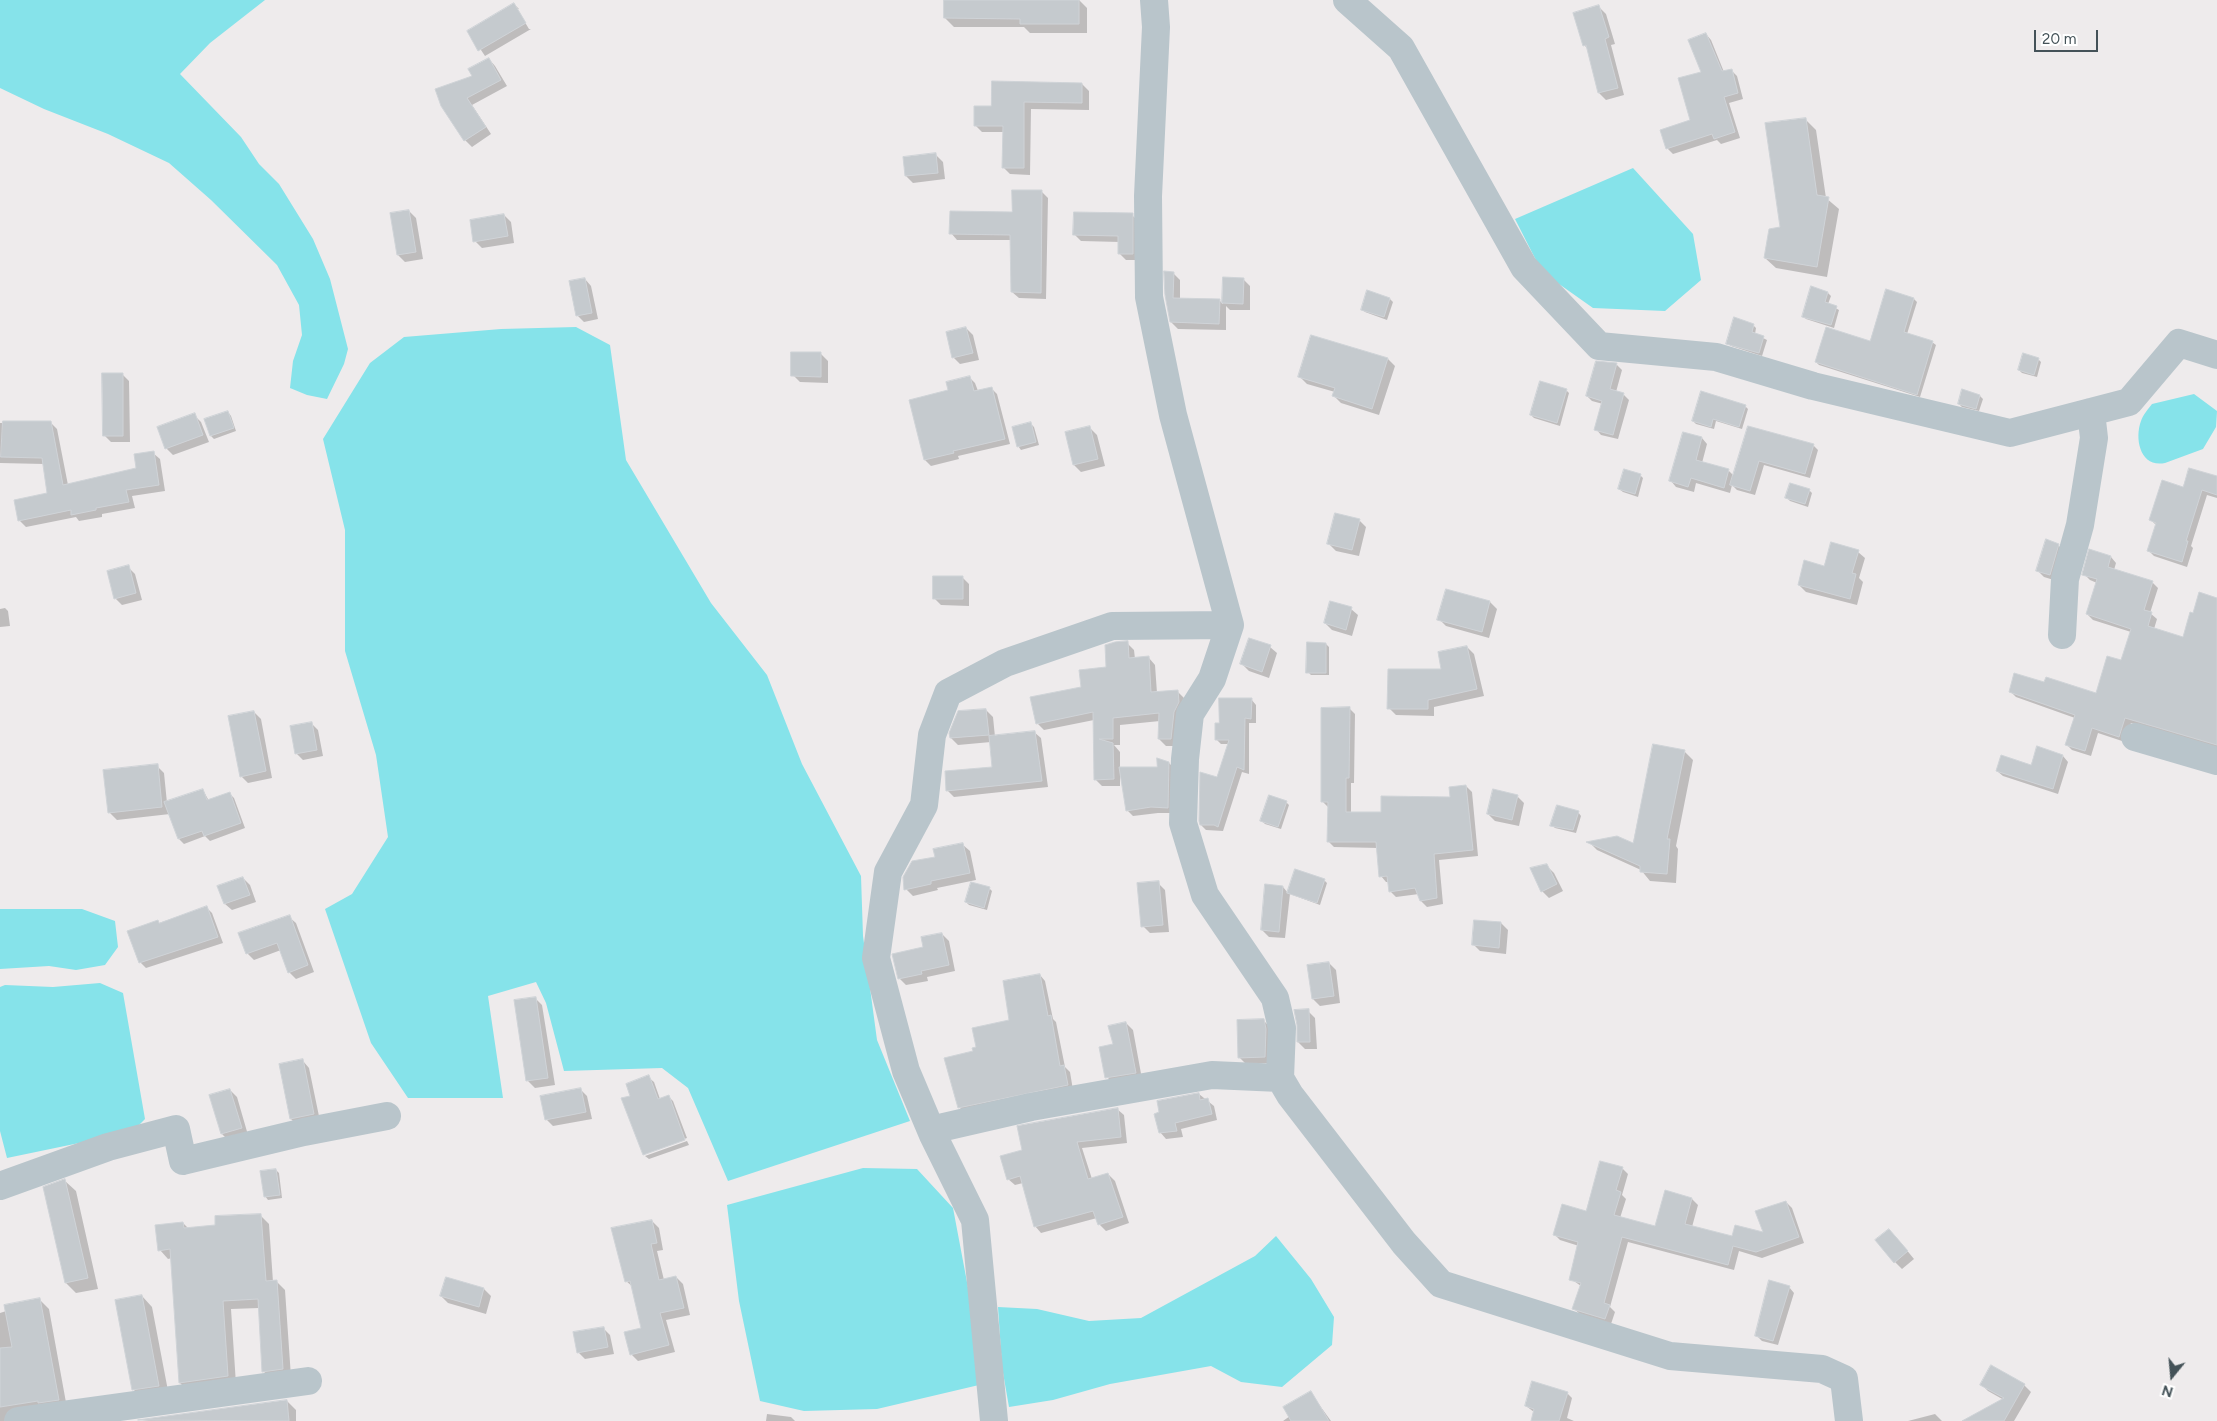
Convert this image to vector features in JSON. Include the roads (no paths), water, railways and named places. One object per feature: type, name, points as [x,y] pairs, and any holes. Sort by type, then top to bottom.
[{"type":"street","points":[[1154,0],[1156,27],[1148,196],[1150,297],[1173,415],[1230,625],[1212,679],[1190,714],[1185,759],[1183,823],[1206,895],[1275,998],[1282,1028],[1280,1078],[1290,1095],[1398,1235],[1441,1284],[1670,1356],[1822,1369],[1844,1379],[1849,1421]]},
{"type":"street","points":[[1347,0],[1401,48],[1524,267],[1599,346],[1716,357],[1813,386],[2010,433],[2128,402],[2179,343],[2217,356]]},
{"type":"street","points":[[2062,635],[2065,579],[2080,525],[2094,438],[2091,412]]},
{"type":"street","points":[[994,1421],[975,1220],[931,1130],[906,1070],[876,958],[888,872],[924,805],[932,735],[948,693],[1005,663],[1112,626],[1230,625]]},
{"type":"street","points":[[2135,737],[2217,761]]},
{"type":"street","points":[[931,1130],[1031,1107],[1212,1075],[1280,1078]]},
{"type":"street","points":[[0,1186],[108,1147],[176,1129],[183,1161],[304,1132],[386,1116]]},
{"type":"street","points":[[18,1421],[308,1381]]},
{"type":"water","points":[[0,0],[265,0],[210,43],[180,74],[241,137],[259,164],[279,184],[313,239],[330,279],[348,349],[344,364],[327,399],[307,395],[290,388],[293,361],[302,335],[299,305],[277,265],[211,200],[169,163],[108,134],[44,109],[0,88]]},
{"type":"water","points":[[1633,168],[1693,234],[1701,280],[1665,311],[1593,308],[1542,272],[1515,219]]},
{"type":"water","points":[[576,327],[610,345],[626,460],[711,603],[767,675],[802,764],[861,876],[863,936],[877,1040],[910,1121],[728,1181],[688,1088],[662,1068],[564,1071],[546,1003],[536,982],[488,996],[503,1098],[408,1098],[371,1043],[325,909],[352,894],[388,837],[376,755],[345,651],[345,530],[323,439],[370,363],[404,337],[501,329]]},
{"type":"water","points":[[2194,394],[2217,411],[2216,427],[2203,449],[2165,463],[2150,461],[2141,451],[2139,444],[2139,428],[2144,414],[2152,404]]},
{"type":"water","points":[[0,909],[82,909],[115,921],[118,947],[105,965],[76,970],[49,966],[0,969]]},
{"type":"water","points":[[100,983],[123,993],[145,1119],[132,1132],[7,1158],[0,1131],[0,987],[5,985],[53,987]]},
{"type":"water","points":[[863,1168],[917,1169],[953,1208],[970,1298],[979,1385],[877,1409],[804,1411],[760,1401],[739,1301],[727,1205]]},
{"type":"water","points":[[1276,1236],[1311,1279],[1334,1317],[1332,1345],[1282,1387],[1241,1382],[1211,1366],[1110,1384],[1053,1400],[1009,1407],[1002,1367],[998,1307],[1037,1309],[1089,1321],[1141,1318],[1255,1256]]}]
